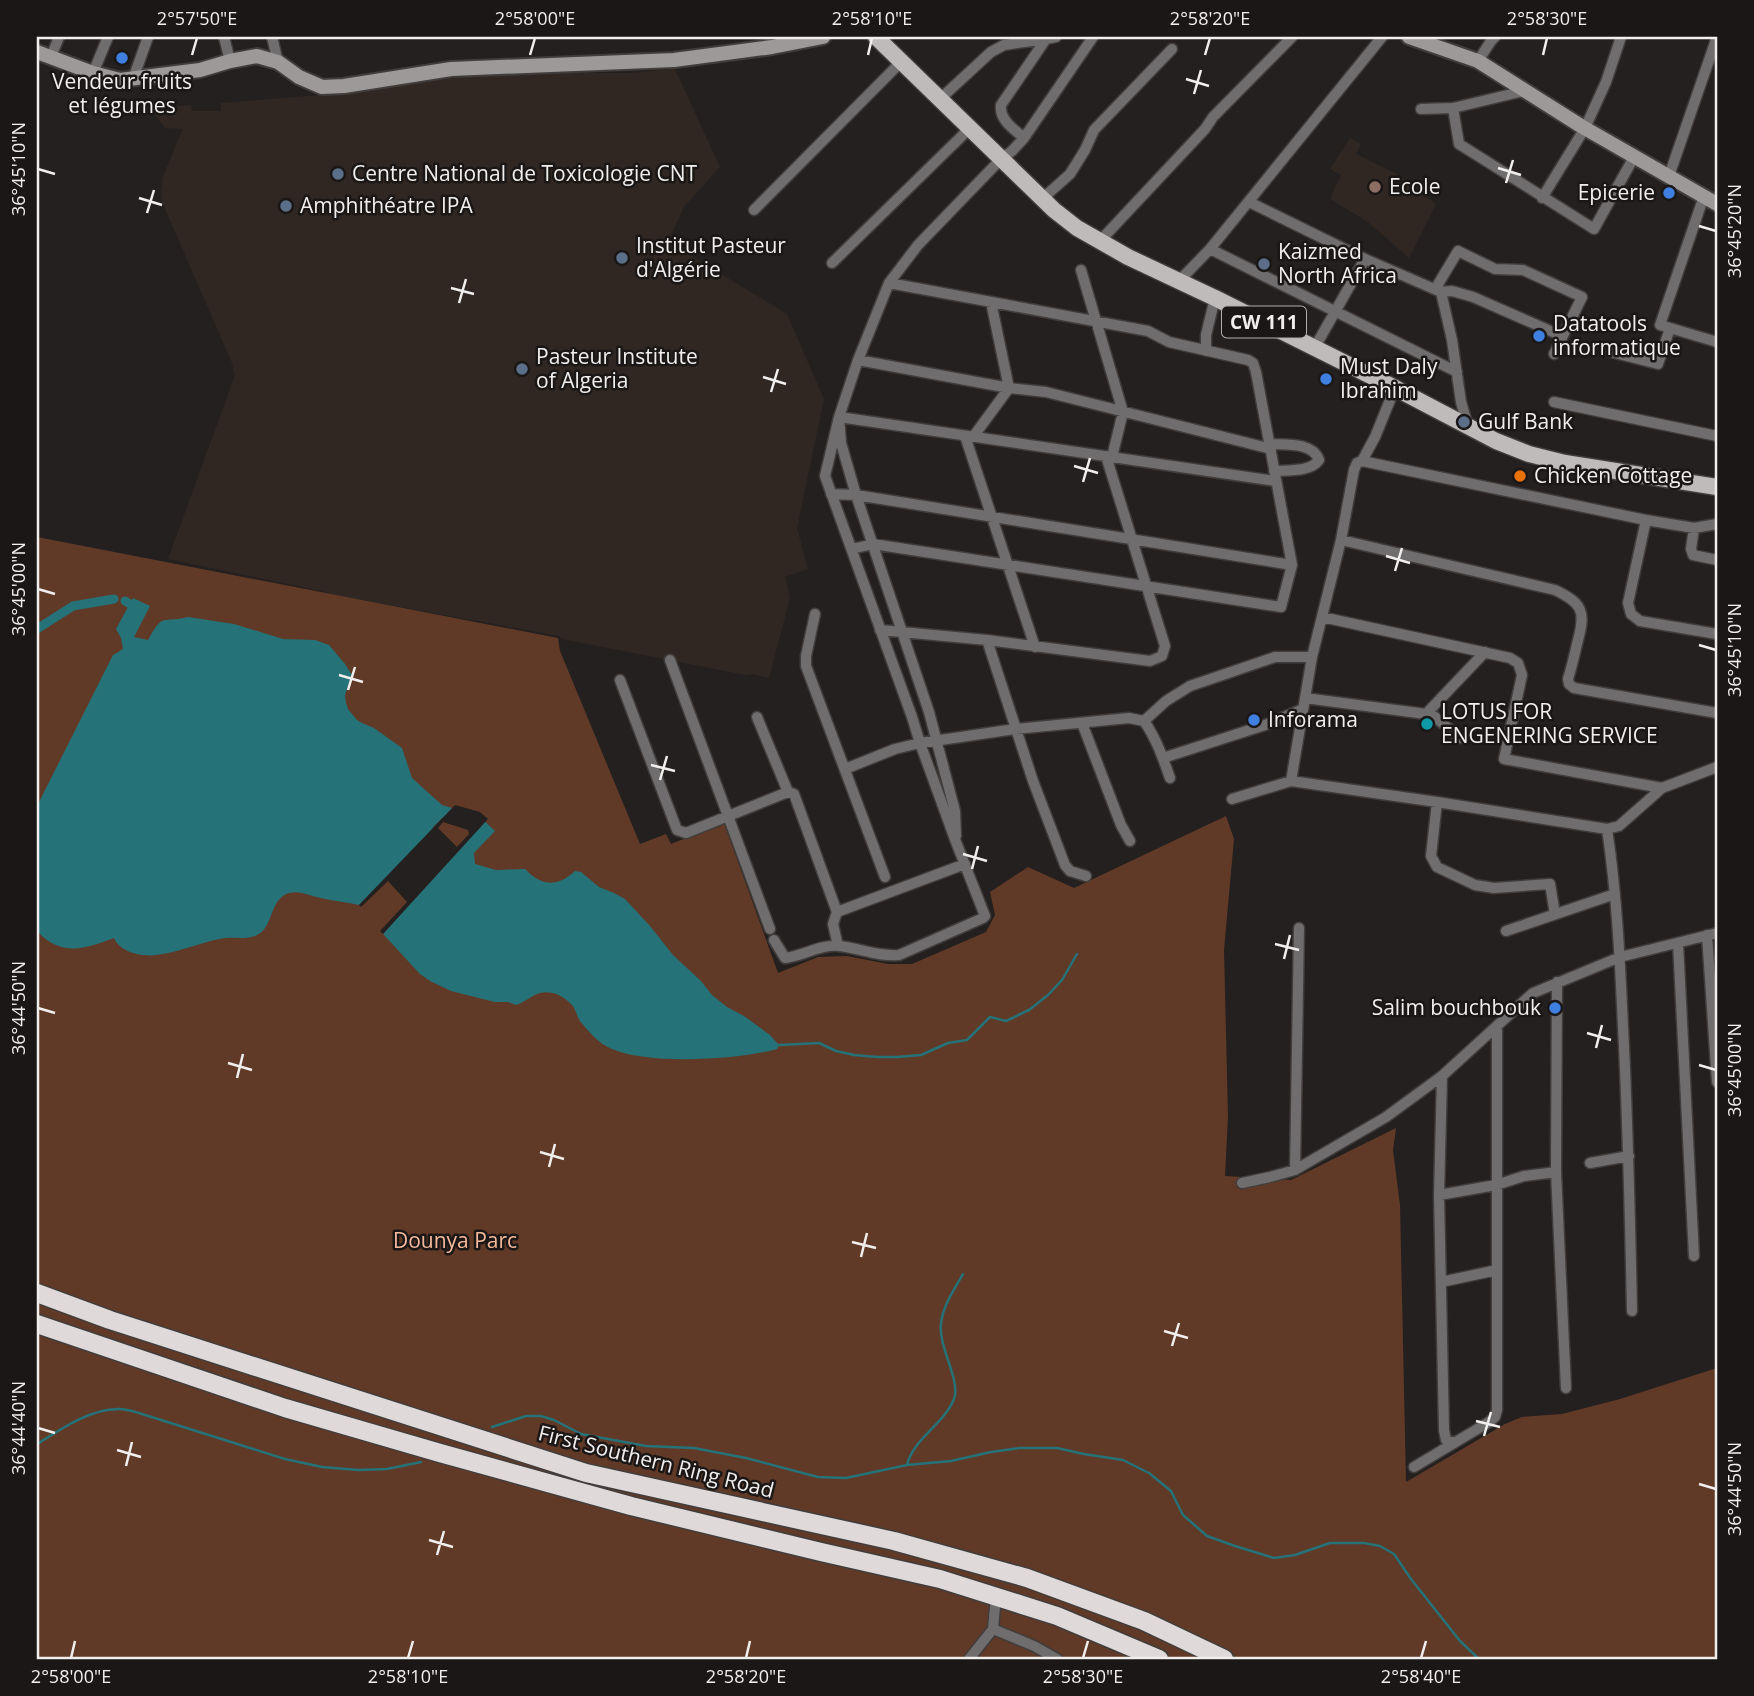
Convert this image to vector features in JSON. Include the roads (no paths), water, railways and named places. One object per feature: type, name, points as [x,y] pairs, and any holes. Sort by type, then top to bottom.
[{"type":"highway","name":"First Southern Ring Road","points":[[37,1293],[110,1320],[586,1473],[894,1541],[1027,1578],[1144,1621],[1224,1659]]},
{"type":"highway","points":[[37,1324],[285,1408],[440,1453],[631,1506],[940,1579],[1057,1616],[1159,1659]]},
{"type":"main road","name":"CW 111","points":[[876,37],[1042,199],[1077,228],[1128,257],[1215,298],[1496,441],[1565,463],[1717,487]]},
{"type":"street","points":[[59,37],[44,54],[93,73],[120,80],[200,69],[257,56],[278,62],[299,77],[322,87],[451,69],[674,60],[772,47],[823,37]]},
{"type":"street","points":[[93,73],[108,37]]},
{"type":"street","points":[[133,79],[148,37]]},
{"type":"street","points":[[224,37],[230,61]]},
{"type":"street","points":[[272,37],[278,62]]},
{"type":"street","points":[[774,940],[785,958],[838,946],[899,955],[983,918],[985,913],[920,744],[825,476],[839,416],[889,283],[918,245],[1024,138],[1093,37]]},
{"type":"street","points":[[1100,241],[1205,129],[1213,117],[1292,37]]},
{"type":"street","points":[[1179,281],[1210,249],[1382,37]]},
{"type":"street","points":[[1409,37],[1478,61],[1634,158],[1711,200],[1660,325],[1717,342]]},
{"type":"street","points":[[1478,61],[1495,37]]},
{"type":"street","points":[[1542,198],[1585,128],[1606,82],[1621,37]]},
{"type":"street","points":[[1024,138],[1003,118],[1000,110],[1051,38]]},
{"type":"street","points":[[940,99],[1003,41],[1051,38]]},
{"type":"street","points":[[1669,176],[1717,38]]},
{"type":"street","points":[[1042,199],[1070,174],[1086,150],[1094,130],[1110,111],[1172,49]]},
{"type":"street","points":[[754,210],[901,62]]},
{"type":"street","points":[[1420,109],[1453,108],[1524,91]]},
{"type":"street","points":[[1453,108],[1458,145],[1594,229],[1634,158]]},
{"type":"street","points":[[832,263],[969,129]]},
{"type":"street","points":[[1249,202],[1365,259],[1441,292],[1452,291],[1473,297],[1562,336]]},
{"type":"street","points":[[1210,249],[1457,372]]},
{"type":"street","points":[[1468,426],[1461,402],[1452,340],[1441,292],[1437,286],[1458,251],[1495,270],[1523,270],[1582,297],[1554,354]]},
{"type":"street","points":[[1315,348],[1365,259]]},
{"type":"street","points":[[880,630],[987,640],[1150,661],[1162,656],[1165,646],[1131,540],[1109,456],[1123,412],[1081,270]]},
{"type":"street","points":[[852,549],[873,544],[1281,607],[1292,565],[1271,446],[1253,363],[1248,359],[1169,342],[1148,331],[889,283]]},
{"type":"street","points":[[1206,351],[1206,335],[1215,298]]},
{"type":"street","points":[[991,302],[1009,388]]},
{"type":"street","points":[[1611,352],[1658,363],[1670,328]]},
{"type":"street","points":[[839,416],[1109,456],[1275,476],[1309,468],[1319,460],[1312,450],[1271,446],[1046,392],[1009,388],[858,360]]},
{"type":"street","points":[[969,436],[1009,388]]},
{"type":"street","points":[[1291,781],[1312,657],[1354,471],[1375,437],[1395,388]]},
{"type":"street","points":[[1554,402],[1717,436]]},
{"type":"street","points":[[839,416],[841,443],[856,495],[929,712],[956,818],[956,842]]},
{"type":"street","points":[[969,436],[992,518],[1035,647]]},
{"type":"street","points":[[1362,461],[1646,520],[1695,528],[1717,524]]},
{"type":"street","points":[[831,494],[856,495],[1292,565]]},
{"type":"street","points":[[1646,520],[1628,603],[1631,614],[1640,621],[1717,634]]},
{"type":"street","points":[[1695,528],[1691,549],[1693,555],[1717,560]]},
{"type":"street","points":[[1340,540],[1555,590],[1567,596],[1579,608],[1583,619],[1569,679],[1569,684],[1574,688],[1717,713]]},
{"type":"street","points":[[815,614],[806,666],[885,877]]},
{"type":"street","points":[[1322,617],[1510,658],[1518,663],[1522,675],[1504,759],[1662,788]]},
{"type":"street","points":[[987,640],[1033,781],[1065,865],[1070,871],[1086,876]]},
{"type":"street","points":[[1163,758],[1265,725],[1304,704],[1426,714],[1485,652]]},
{"type":"street","points":[[1144,721],[1166,701],[1190,686],[1275,657],[1312,657]]},
{"type":"street","points":[[670,660],[770,929]]},
{"type":"street","points":[[620,680],[677,830],[685,834],[788,792],[794,794],[837,912],[833,924],[838,946]]},
{"type":"street","points":[[1429,712],[1460,738]]},
{"type":"street","points":[[757,717],[788,792]]},
{"type":"street","points":[[845,769],[895,749],[920,744],[1015,729],[1129,718],[1144,721],[1149,728],[1170,778]]},
{"type":"street","points":[[1082,723],[1121,825],[1130,841]]},
{"type":"street","points":[[1232,799],[1291,781],[1607,830],[1619,826],[1662,788],[1717,767]]},
{"type":"street","points":[[1437,802],[1431,856],[1437,867],[1475,885],[1494,888],[1550,884],[1555,914]]},
{"type":"street","points":[[1607,830],[1620,957],[1629,1156],[1632,1311]]},
{"type":"street","points":[[837,912],[965,864]]},
{"type":"street","points":[[1506,931],[1615,894]]},
{"type":"street","points":[[1294,1170],[1299,928]]},
{"type":"street","points":[[1242,1183],[1294,1170],[1386,1117],[1442,1076],[1533,993],[1620,957],[1712,934],[1717,1082]]},
{"type":"street","points":[[1678,943],[1694,1256]]},
{"type":"street","points":[[1557,982],[1556,1172],[1566,1388]]},
{"type":"street","points":[[1414,1467],[1489,1422],[1495,1417],[1497,1410],[1497,1027]]},
{"type":"street","points":[[1442,1076],[1439,1195],[1444,1430],[1446,1440],[1453,1442]]},
{"type":"street","points":[[1590,1163],[1629,1156]]},
{"type":"street","points":[[1439,1195],[1556,1172]]},
{"type":"street","points":[[1441,1282],[1497,1270]]},
{"type":"street","points":[[969,1659],[993,1629],[996,1597]]},
{"type":"street","points":[[993,1629],[1057,1659]]},
{"type":"water","points":[[133,598],[150,606],[134,637],[148,640],[157,625],[164,620],[188,617],[234,624],[283,639],[315,640],[329,645],[352,675],[345,695],[348,709],[357,720],[374,728],[402,748],[412,778],[442,805],[479,816],[495,831],[474,853],[475,864],[496,870],[525,869],[538,879],[550,883],[562,880],[575,871],[581,872],[599,887],[625,899],[712,995],[770,1035],[779,1045],[777,1049],[740,1056],[694,1059],[628,1054],[607,1047],[598,1040],[580,1021],[573,1006],[554,993],[540,993],[516,1005],[451,991],[420,974],[383,934],[411,902],[388,876],[359,905],[289,893],[278,901],[266,926],[253,937],[225,938],[164,954],[150,955],[138,954],[121,947],[114,938],[83,947],[64,948],[55,945],[37,931],[37,806],[113,655],[123,649],[116,629]],"holes":[[[442,818],[471,828],[472,835],[457,852],[433,827]]]},
{"type":"waterway","points":[[37,629],[73,606],[114,599]]},
{"type":"waterway","points":[[125,601],[130,604]]},
{"type":"waterway","points":[[779,1045],[819,1043],[836,1051],[877,1057],[921,1055],[948,1043],[967,1040],[990,1017],[1006,1021],[1029,1010],[1062,980],[1077,954]]},
{"type":"waterway","points":[[907,1465],[915,1447],[943,1416],[954,1399],[954,1382],[943,1343],[941,1324],[946,1305],[963,1274]]},
{"type":"waterway","points":[[39,1443],[88,1415],[120,1409],[285,1459],[322,1467],[387,1469],[421,1462]]},
{"type":"waterway","points":[[492,1427],[526,1416],[541,1416],[581,1434],[646,1446],[694,1448],[746,1458],[818,1477],[846,1478],[907,1465],[951,1461],[1019,1448],[1057,1448],[1123,1460],[1149,1473],[1171,1491],[1183,1515],[1207,1536],[1235,1546],[1274,1558],[1295,1555],[1330,1543],[1380,1546],[1394,1554],[1460,1641],[1479,1659]]},
{"type":"place","name":"Vendeur fruits et légumes","points":[[122,58]]},
{"type":"place","name":"Centre National de Toxicologie CNT","points":[[338,174]]},
{"type":"place","name":"Ecole","points":[[1375,187]]},
{"type":"place","name":"Epicerie","points":[[1669,193]]},
{"type":"place","name":"Amphithéatre IPA","points":[[286,206]]},
{"type":"place","name":"Institut Pasteur d'Algérie","points":[[622,258]]},
{"type":"place","name":"Kaizmed North Africa","points":[[1264,264]]},
{"type":"place","name":"Datatools informatique","points":[[1539,336]]},
{"type":"place","name":"Pasteur Institute of Algeria","points":[[522,369]]},
{"type":"place","name":"Must Daly Ibrahim","points":[[1326,379]]},
{"type":"place","name":"Gulf Bank","points":[[1464,422]]},
{"type":"place","name":"Chicken Cottage","points":[[1520,476]]},
{"type":"place","name":"Inforama","points":[[1254,720]]},
{"type":"place","name":"LOTUS FOR ENGENERING SERVICE","points":[[1427,724]]},
{"type":"place","name":"Salim bouchbouk","points":[[1555,1008]]},
{"type":"park label","name":"Dounya Parc","points":[[455,1241]]}]
